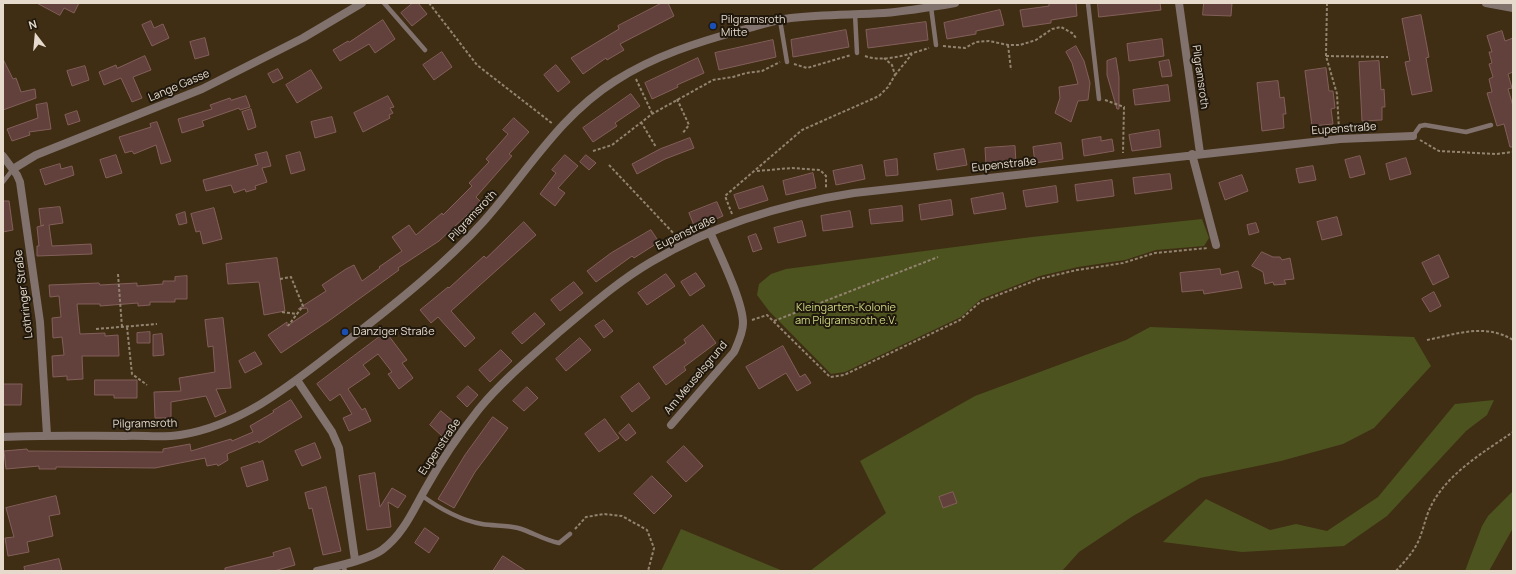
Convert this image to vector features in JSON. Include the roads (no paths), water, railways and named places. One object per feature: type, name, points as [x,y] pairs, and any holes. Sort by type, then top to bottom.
[{"type":"street","name":"Lange Gasse","points":[[13,169],[36,155],[208,86],[302,38],[362,3]]},
{"type":"street","name":"Pilgramsroth","points":[[3,437],[46,435],[178,435],[209,428],[241,416],[261,406],[297,380],[392,307],[446,260],[482,224],[558,129],[586,102],[612,82],[672,52],[697,43],[780,20],[884,13],[955,3]]},
{"type":"street","name":"Pilgramsroth","points":[[1179,3],[1196,154]]},
{"type":"street","points":[[1486,3],[1509,6]]},
{"type":"street","name":"Eupenstraße","points":[[317,571],[344,568],[355,560],[381,550],[402,529],[449,450],[479,409],[516,370],[618,285],[650,263],[684,244],[735,222],[780,208],[826,197],[1123,162],[1340,139],[1413,136]]},
{"type":"street","points":[[1196,154],[1216,245]]},
{"type":"street","name":"Lothringer Straße","points":[[3,156],[13,169],[20,182],[40,322],[46,435]]},
{"type":"street","name":"Am Meuselsgrund","points":[[671,425],[734,352],[740,339],[743,323],[740,306],[710,232]]},
{"type":"street","points":[[297,380],[332,432],[339,448],[355,560]]},
{"type":"lane","points":[[384,3],[425,50]]},
{"type":"lane","points":[[1088,3],[1099,99]]},
{"type":"lane","points":[[931,7],[936,45]]},
{"type":"lane","points":[[855,14],[857,53]]},
{"type":"lane","points":[[780,20],[787,62]]},
{"type":"lane","points":[[1413,136],[1417,129],[1425,125],[1466,132],[1491,125]]},
{"type":"lane","name":"Lange Gasse","points":[[3,182],[13,169]]},
{"type":"lane","points":[[421,496],[441,509],[473,522],[514,527],[546,541],[558,543],[565,540],[570,534]]},
{"type":"place","name":"Pilgramsroth Mitte","points":[[713,26]]},
{"type":"place","name":"Danziger Straße","points":[[345,332]]},
{"type":"park label","name":"Kleingarten-Kolonie am Pilgramsroth e.V.","points":[[846,314]]}]
